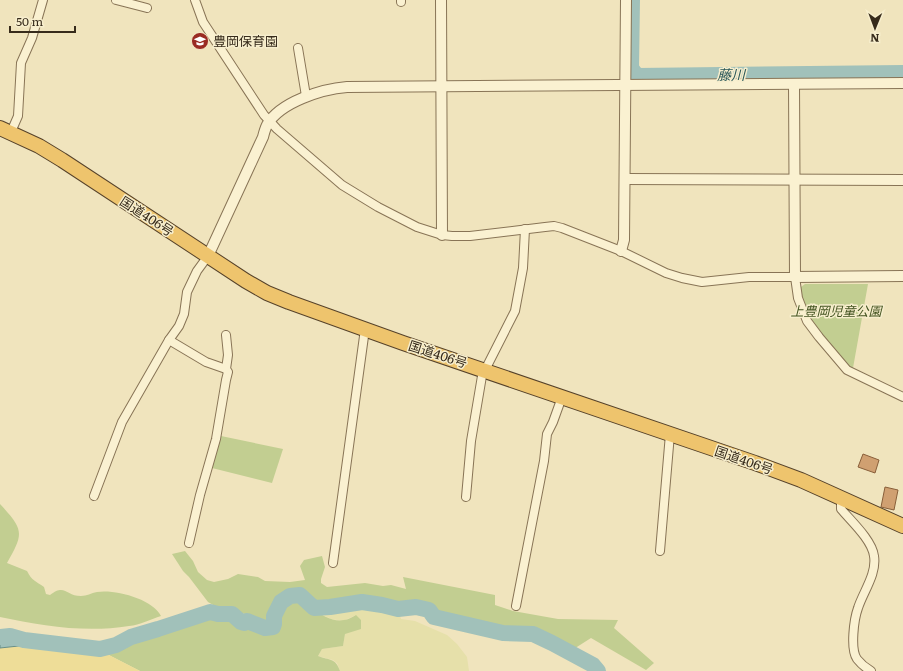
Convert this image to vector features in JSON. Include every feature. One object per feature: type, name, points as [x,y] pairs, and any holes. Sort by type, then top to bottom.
[{"type":"highway","name":"国道406号","points":[[6,130],[39,146],[62,160],[246,281],[268,293],[364,330],[485,370],[782,473],[903,526]]},
{"type":"street","points":[[6,130],[18,116],[21,63],[32,38],[43,0]]},
{"type":"street","points":[[116,0],[147,8]]},
{"type":"street","points":[[195,0],[203,22],[269,122],[342,185],[378,207],[417,227],[442,235],[470,236],[554,226],[621,251],[666,273],[702,282],[749,277],[903,276]]},
{"type":"street","points":[[441,0],[442,235]]},
{"type":"street","points":[[621,251],[624,240],[626,0]]},
{"type":"street","points":[[298,48],[306,96]]},
{"type":"street","points":[[94,496],[122,422],[169,340],[179,326],[182,319],[187,292],[197,271],[208,256],[269,122],[286,107],[306,96],[324,90],[347,87],[903,83]]},
{"type":"street","points":[[794,84],[795,277],[798,298],[807,321],[847,370],[903,397]]},
{"type":"street","points":[[624,179],[903,180]]},
{"type":"street","points":[[466,497],[471,441],[482,376],[515,311],[523,268],[525,229]]},
{"type":"street","points":[[333,563],[364,330]]},
{"type":"street","points":[[189,543],[200,495],[216,439],[228,372],[226,369],[228,355],[226,335]]},
{"type":"street","points":[[169,340],[206,362],[226,369]]},
{"type":"street","points":[[516,606],[548,434],[562,397]]},
{"type":"street","points":[[660,551],[670,434]]},
{"type":"street","points":[[841,498],[841,509],[869,543],[874,557],[872,577],[858,608],[854,638],[855,654],[857,659],[871,671]]},
{"type":"shaded area","points":[[362,602],[398,609],[401,619],[415,621],[447,635],[457,644],[467,657],[469,671],[340,671],[337,663],[333,660],[318,656],[322,649],[343,646],[345,634],[356,615],[343,621],[331,619],[318,613],[314,608]]},
{"type":"green space","name":"上豊岡児童公園","points":[[805,284],[868,284],[853,368],[849,366],[825,340],[811,320],[802,299],[801,287]]},
{"type":"green space","points":[[221,436],[283,449],[272,483],[212,468]]},
{"type":"green space","points":[[0,504],[14,520],[19,532],[19,538],[7,563],[27,571],[32,579],[44,587],[46,594],[50,595],[59,590],[81,596],[105,591],[113,592],[133,596],[142,600],[157,610],[161,616],[133,625],[97,629],[64,628],[0,617]]},
{"type":"green space","points":[[185,551],[193,561],[198,572],[207,580],[214,582],[228,579],[238,574],[258,577],[265,581],[290,582],[305,580],[300,566],[304,560],[322,556],[325,567],[321,583],[327,587],[365,583],[383,586],[391,585],[406,589],[403,577],[495,595],[495,605],[513,611],[558,619],[618,620],[614,628],[654,663],[646,670],[591,638],[569,652],[533,634],[503,633],[434,617],[429,610],[416,607],[398,609],[362,602],[315,608],[320,614],[332,619],[346,620],[356,615],[361,620],[361,629],[345,634],[343,646],[322,649],[318,656],[334,661],[340,671],[140,671],[101,651],[116,648],[132,639],[210,615],[224,616],[228,614],[240,623],[247,623],[269,630],[274,628],[276,625],[276,617],[282,603],[286,601],[280,601],[272,616],[272,625],[268,627],[245,614],[215,606],[208,602],[183,571],[172,554]]},
{"type":"sand","points":[[28,645],[56,647],[81,652],[101,651],[140,671],[0,671],[0,648]]},
{"type":"water","points":[[0,631],[64,642],[56,647],[28,645],[0,648]]},
{"type":"building","points":[[863,454],[879,460],[875,473],[858,467]]},
{"type":"building","points":[[885,487],[898,490],[894,510],[881,507]]},
{"type":"waterway","name":"藤川","points":[[632,0],[631,68],[637,76],[903,73]]},
{"type":"waterway","points":[[0,637],[10,636],[24,640],[100,649],[116,645],[131,637],[210,612],[218,614],[232,614],[244,623],[247,621],[265,628],[273,627],[274,616],[281,602],[290,596],[300,595],[314,608],[362,602],[398,609],[416,607],[429,610],[434,617],[503,633],[533,634],[593,665],[598,671]]},
{"type":"place","name":"豊岡保育園","points":[[200,41]]}]
